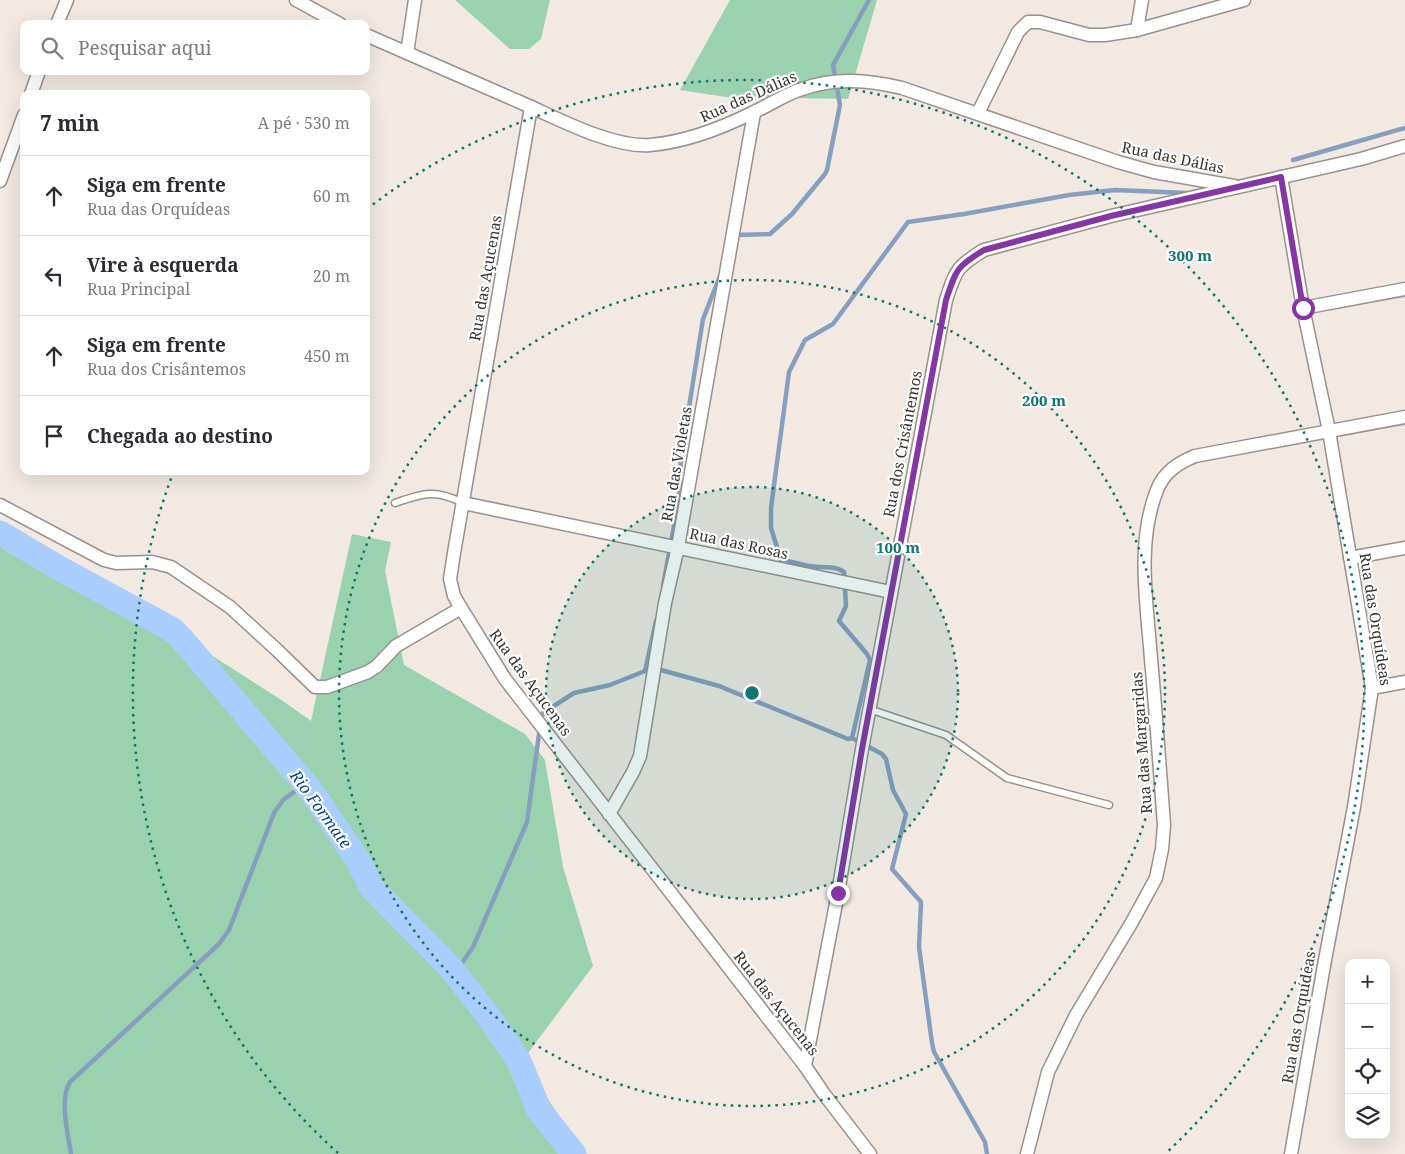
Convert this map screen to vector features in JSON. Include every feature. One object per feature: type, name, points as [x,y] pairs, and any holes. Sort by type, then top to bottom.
[{"type":"street","points":[[59,20],[67,0]]},
{"type":"street","points":[[296,0],[333,20]]},
{"type":"street","points":[[407,53],[415,0]]},
{"type":"street","points":[[1137,30],[1142,0]]},
{"type":"street","points":[[978,113],[1018,32],[1028,22],[1040,22],[1089,35],[1105,35],[1137,30],[1244,0]]},
{"type":"street","name":"Rua das Dálias","points":[[370,37],[531,107],[606,138],[628,144],[648,145],[666,143],[699,135],[754,112],[801,89],[824,83],[846,80],[873,81],[902,88],[978,113],[1118,162],[1154,172],[1240,187]]},
{"type":"street","points":[[33,90],[38,75]]},
{"type":"street","name":"Rua das Açucenas","points":[[531,107],[450,579],[454,596],[505,679],[805,1066],[870,1154]]},
{"type":"street","name":"Rua das Violetas","points":[[609,814],[640,756],[665,603],[678,547],[754,112]]},
{"type":"street","points":[[0,182],[3,162],[20,124]]},
{"type":"street","name":"Rua dos Crisântemos","points":[[805,1066],[838,893],[869,709],[946,300],[955,272],[966,261],[984,250],[1111,216],[1361,159],[1405,146]]},
{"type":"street","name":"Rua das Orquídeas","points":[[1277,178],[1329,431],[1372,688],[1354,807],[1291,1154]]},
{"type":"street","points":[[1303,308],[1405,289]]},
{"type":"street","name":"Rua das Margaridas","points":[[1027,1154],[1048,1072],[1076,1015],[1156,878],[1162,850],[1164,825],[1147,594],[1145,540],[1149,514],[1158,488],[1169,471],[1180,462],[1195,456],[1405,417]]},
{"type":"street","name":"Rua das Rosas","points":[[463,503],[891,592]]},
{"type":"street","points":[[0,505],[104,560],[116,563],[152,562],[171,567],[230,607],[314,687],[327,687],[368,672],[377,666],[396,646],[461,608]]},
{"type":"street","points":[[1350,558],[1405,548]]},
{"type":"street","points":[[1372,688],[1405,682]]},
{"type":"lane","points":[[395,503],[420,494],[448,496],[463,503]]},
{"type":"lane","points":[[869,709],[946,735],[1007,778],[1108,805]]},
{"type":"green space","points":[[455,0],[550,0],[541,39],[529,49],[510,49]]},
{"type":"green space","points":[[730,0],[877,0],[848,99],[726,97],[680,90]]},
{"type":"green space","points":[[0,520],[283,701],[311,721],[352,534],[391,542],[385,571],[404,665],[525,734],[545,760],[563,867],[593,966],[522,1061],[585,1154],[0,1154]]},
{"type":"waterway","points":[[735,238],[737,235],[770,234],[792,214],[825,174],[840,105],[833,65],[869,0]]},
{"type":"waterway","points":[[1293,160],[1405,128]]},
{"type":"waterway","points":[[852,738],[870,660],[839,621],[846,606],[844,572],[836,568],[809,566],[781,560],[771,528],[771,508],[789,372],[805,340],[833,324],[908,222],[1069,195],[1115,190],[1187,193]]},
{"type":"waterway","points":[[663,586],[678,505],[681,458],[703,319],[720,276]]},
{"type":"waterway","name":"Rio Formate","points":[[0,533],[59,568],[173,630],[181,638],[312,792],[359,862],[371,887],[450,967],[489,1017],[519,1061],[539,1110],[574,1154]]},
{"type":"waterway","points":[[645,671],[656,621]]},
{"type":"waterway","points":[[541,720],[543,713],[574,693],[610,685],[645,671],[661,670],[719,686],[848,739],[852,738],[882,754],[886,759],[893,790],[906,814],[892,869],[921,902],[919,947],[934,1052],[985,1142],[987,1154]]},
{"type":"waterway","points":[[455,973],[473,947],[527,822],[540,727]]},
{"type":"waterway","points":[[71,1154],[66,1127],[65,1107],[65,1098],[70,1082],[219,944],[229,930],[274,813],[283,800],[305,784]]},
{"type":"route","points":[[838,893],[862,749],[946,300],[955,272],[966,261],[984,250],[1111,216],[1281,177],[1303,308]]}]
